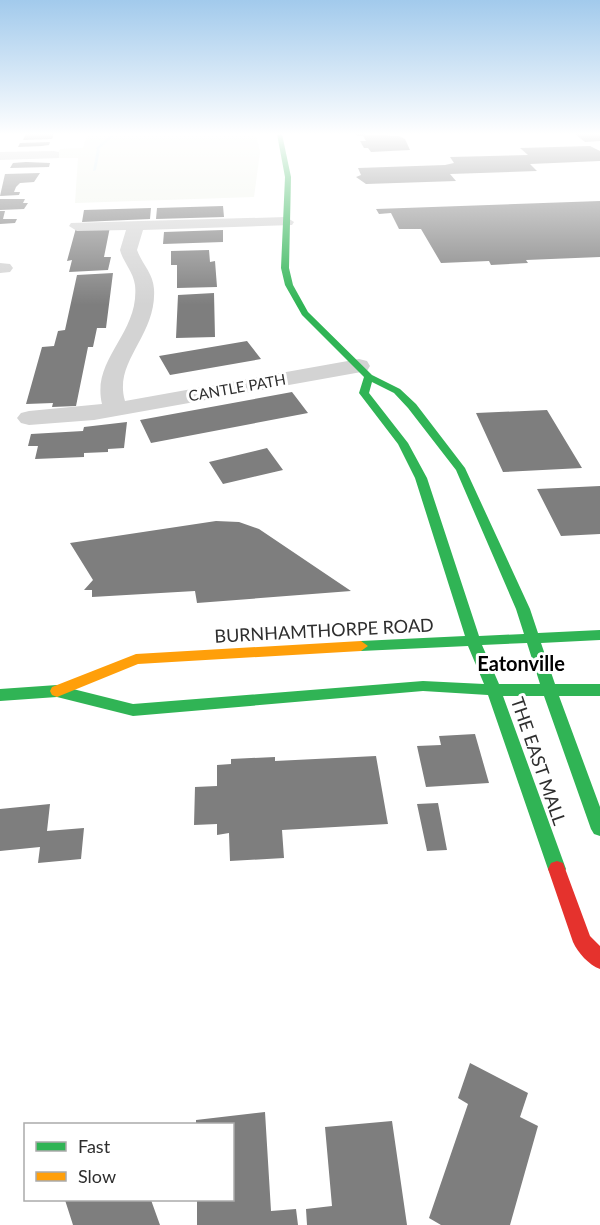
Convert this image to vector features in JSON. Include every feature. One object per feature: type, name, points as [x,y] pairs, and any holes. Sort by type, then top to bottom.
[{"type":"main road","name":"THE EAST MALL","points":[[287,191],[285,268],[289,285],[305,313],[364,371],[397,392],[412,406],[461,470],[523,609],[549,690],[600,829]]},
{"type":"main road","name":"THE EAST MALL","points":[[364,371],[364,393],[403,443],[421,478],[473,640],[494,690],[583,942],[600,960]]},
{"type":"main road","name":"BURNHAMTHORPE ROAD","points":[[0,695],[57,691],[136,659],[600,635]]},
{"type":"main road","name":"BURNHAMTHORPE ROAD","points":[[57,691],[133,710],[423,686],[494,690],[600,690]]},
{"type":"street","points":[[77,226],[286,222]]},
{"type":"street","points":[[115,408],[110,394],[115,368],[124,348],[138,330],[141,317],[144,288],[142,277],[128,251],[128,243],[137,225]]},
{"type":"street","name":"CANTLE PATH","points":[[29,418],[73,416],[364,371]]},
{"type":"shaded area","points":[[76,191],[255,191],[254,197],[75,203]]},
{"type":"building","points":[[1,191],[20,192],[19,195],[0,196]]},
{"type":"building","points":[[0,199],[25,199],[23,203],[28,203],[24,209],[0,210]]},
{"type":"building","points":[[600,201],[600,257],[526,260],[528,263],[491,265],[489,261],[441,263],[421,229],[399,229],[391,213],[379,214],[376,209]]},
{"type":"building","points":[[223,206],[224,217],[156,219],[157,208]]},
{"type":"building","points":[[151,208],[150,219],[82,222],[84,210]]},
{"type":"building","points":[[0,211],[5,211],[3,219],[17,219],[15,223],[0,224]]},
{"type":"building","points":[[110,227],[104,257],[111,257],[108,270],[69,272],[72,260],[67,261],[76,228]]},
{"type":"building","points":[[223,230],[223,242],[163,244],[164,232]]},
{"type":"building","points":[[209,250],[210,262],[215,261],[217,287],[177,288],[177,265],[171,265],[171,251]]},
{"type":"building","points":[[113,273],[106,328],[97,328],[93,347],[88,347],[76,406],[52,407],[53,403],[26,404],[42,347],[54,346],[58,331],[65,330],[77,275]]},
{"type":"building","points":[[214,293],[215,337],[176,338],[178,295]]},
{"type":"building","points":[[247,341],[261,359],[170,375],[159,356]]},
{"type":"building","points":[[292,392],[308,413],[151,443],[140,420]]},
{"type":"building","points":[[547,410],[582,468],[503,472],[476,413]]},
{"type":"building","points":[[127,422],[124,448],[108,449],[108,452],[84,453],[84,457],[35,459],[38,446],[28,446],[31,434],[83,431],[84,427]]},
{"type":"building","points":[[267,448],[283,470],[223,484],[209,462]]},
{"type":"building","points":[[600,486],[600,534],[561,536],[537,489]]},
{"type":"building","points":[[216,521],[239,522],[259,529],[351,591],[197,603],[195,591],[92,597],[92,590],[84,590],[93,580],[70,543]]},
{"type":"building","points":[[475,734],[489,783],[426,787],[417,746],[441,745],[439,736]]},
{"type":"building","points":[[376,756],[388,824],[282,830],[284,858],[230,861],[229,833],[217,835],[217,824],[194,825],[195,787],[217,786],[217,765],[231,764],[231,759],[275,757],[275,761]]},
{"type":"building","points":[[438,803],[447,850],[427,851],[417,804]]},
{"type":"building","points":[[50,804],[47,831],[84,828],[81,859],[38,863],[40,847],[0,851],[0,809]]},
{"type":"building","points":[[470,1063],[528,1093],[520,1117],[538,1126],[510,1225],[441,1225],[429,1218],[468,1104],[458,1098]]},
{"type":"building","points":[[265,1112],[271,1211],[296,1209],[298,1225],[197,1225],[197,1201],[234,1201],[234,1123],[196,1123],[196,1120]]},
{"type":"building","points":[[392,1121],[407,1225],[307,1225],[306,1209],[332,1206],[325,1127]]},
{"type":"building","points":[[65,1201],[151,1201],[160,1225],[73,1225]]},
{"type":"traffic: fast","points":[[288,191],[285,268],[289,285],[305,313],[369,377],[397,391],[412,406],[461,470],[523,609],[563,731],[600,829]]},
{"type":"traffic: fast","points":[[369,377],[364,393],[403,443],[421,478],[473,640],[494,690],[557,869]]},
{"type":"traffic: fast","points":[[361,646],[600,635]]},
{"type":"traffic: fast","points":[[0,695],[57,691],[133,710],[423,686],[494,690],[600,690]]},
{"type":"traffic: slow","points":[[57,691],[136,659],[361,646]]},
{"type":"traffic: jam","points":[[557,869],[583,942],[600,960]]},
{"type":"district","name":"Eatonville","points":[[521,663]]}]
